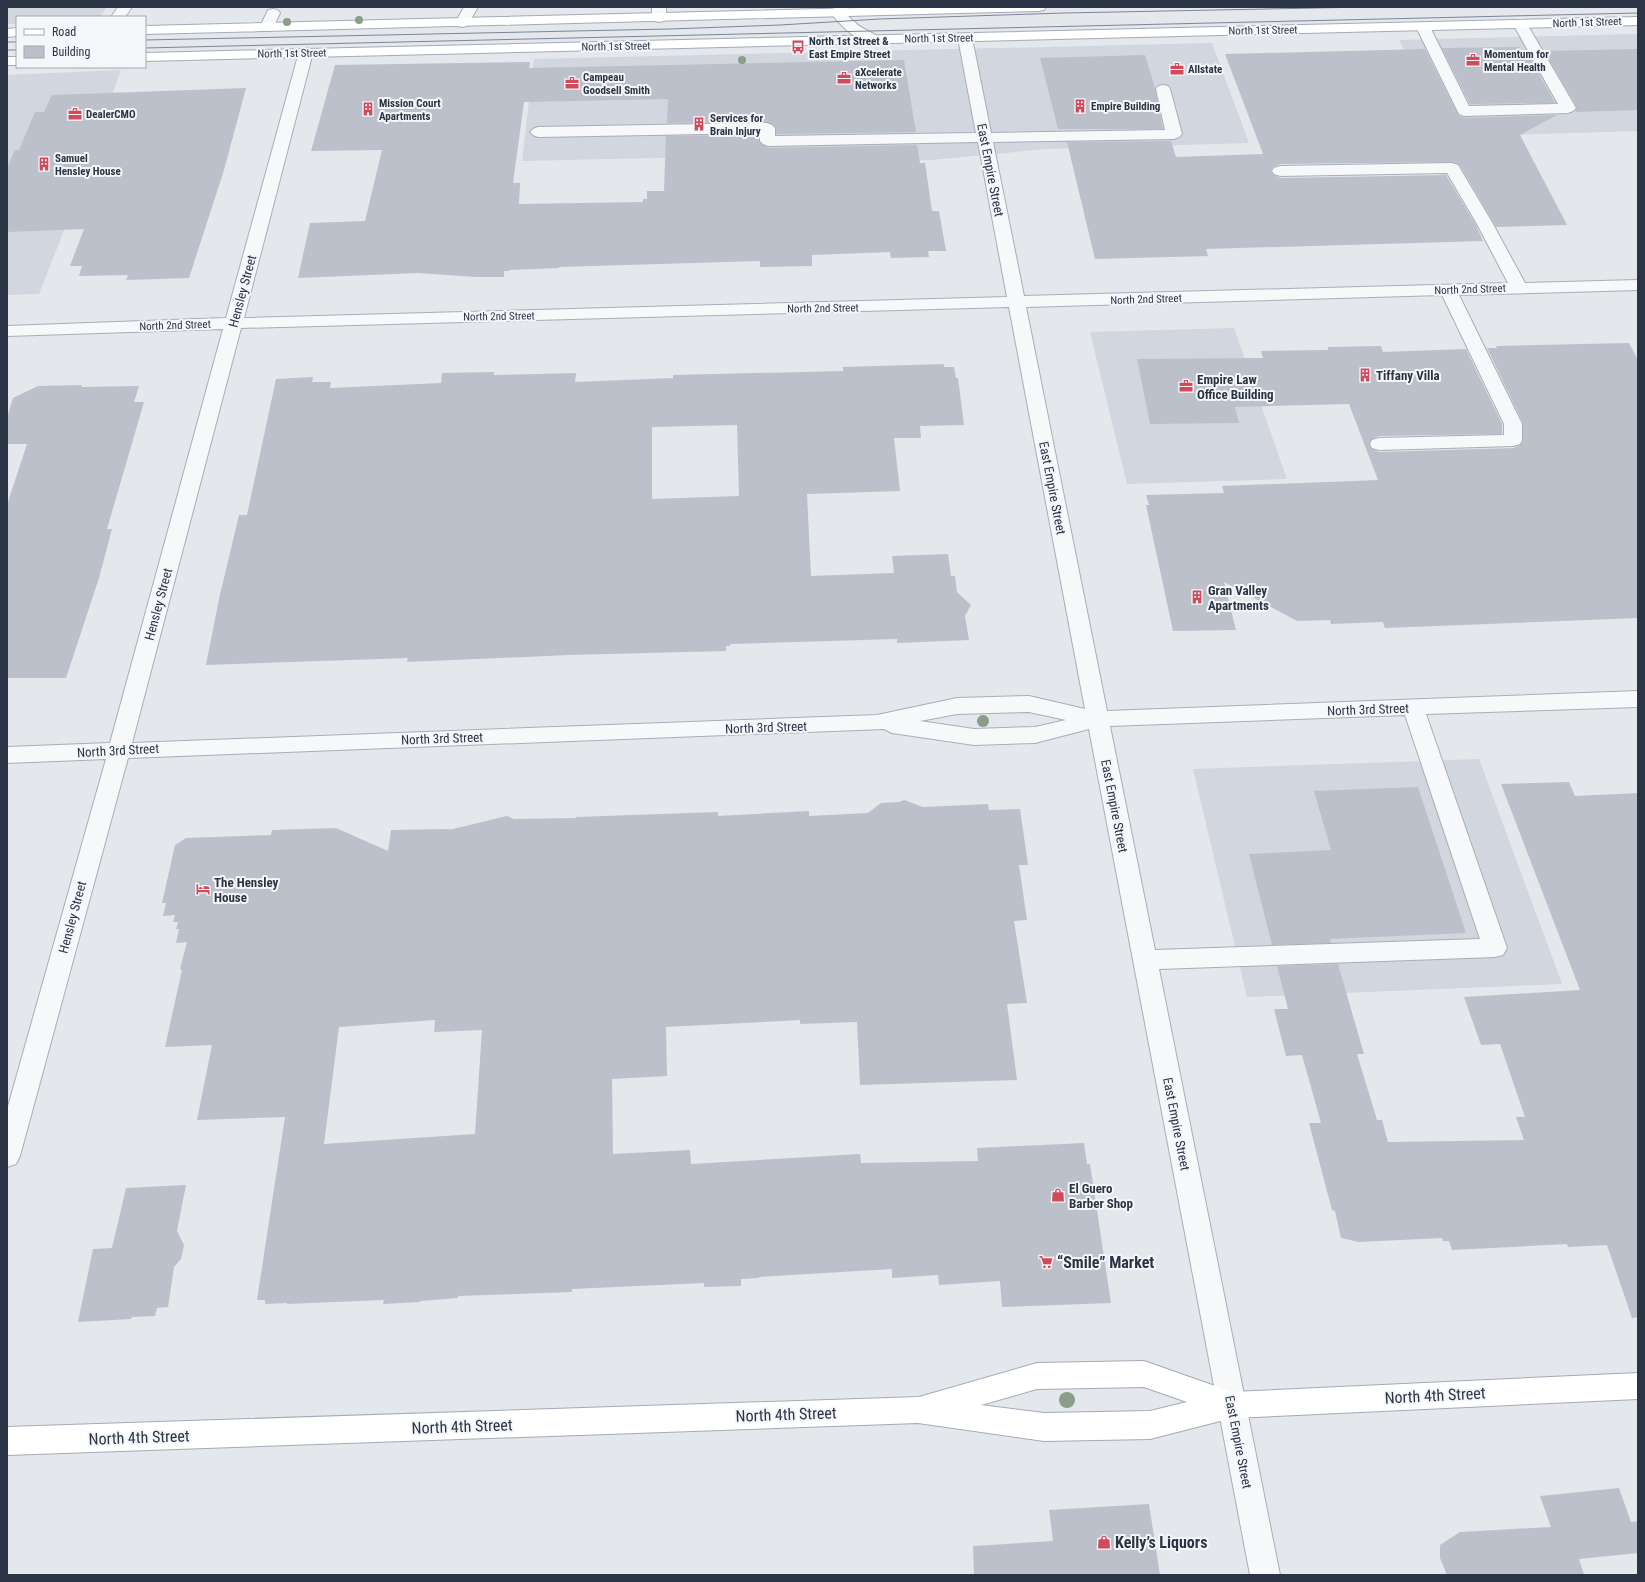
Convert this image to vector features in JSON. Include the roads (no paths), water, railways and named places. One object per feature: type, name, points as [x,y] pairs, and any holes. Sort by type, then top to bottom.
[{"type":"main road","points":[[146,30],[462,23],[659,13],[1039,7]]},
{"type":"main road","name":"North 1st Street","points":[[146,57],[1638,21]]},
{"type":"main road","name":"North 4th Street","points":[[918,1410],[1037,1376],[1144,1374],[1232,1405]]},
{"type":"main road","name":"North 4th Street","points":[[7,1441],[918,1410],[1044,1427],[1150,1425],[1232,1405],[1638,1386]]},
{"type":"street","points":[[119,16],[125,7]]},
{"type":"street","points":[[462,23],[471,7]]},
{"type":"street","points":[[840,10],[844,21],[856,31],[874,40]]},
{"type":"street","points":[[267,27],[273,12]]},
{"type":"street","points":[[1423,27],[1464,110],[1568,108],[1520,24]]},
{"type":"street","name":"East Empire Street","points":[[965,38],[1265,1575]]},
{"type":"street","name":"Hensley Street","points":[[7,1156],[131,707],[306,52]]},
{"type":"street","points":[[538,132],[767,128],[768,142],[933,138],[985,139],[1174,134],[1163,89]]},
{"type":"street","points":[[1280,172],[1452,168],[1485,224],[1519,288]]},
{"type":"street","name":"North 2nd Street","points":[[7,331],[233,323],[1638,285]]},
{"type":"street","points":[[1379,444],[1513,440],[1513,424],[1448,290]]},
{"type":"street","name":"North 3rd Street","points":[[877,723],[974,737],[1035,735],[1098,719],[1638,699]]},
{"type":"street","name":"North 3rd Street","points":[[7,755],[877,723],[957,706],[1029,704],[1098,719]]},
{"type":"street","points":[[1145,960],[1495,948],[1413,707]]},
{"type":"tram line","points":[[146,40],[670,29],[780,25],[880,19],[1064,13],[1367,7]]},
{"type":"tram line","points":[[146,48],[1638,13]]},
{"type":"tram line","points":[[7,42],[16,42]]},
{"type":"tram line","points":[[7,50],[16,50]]},
{"type":"place","name":"North 1st Street & East Empire Street","points":[[798,47]]},
{"type":"place","name":"Momentum for Mental Health","points":[[1473,60]]},
{"type":"place","name":"Allstate","points":[[1177,69]]},
{"type":"place","name":"aXcelerate Networks","points":[[844,78]]},
{"type":"place","name":"Campeau Goodsell Smith","points":[[572,83]]},
{"type":"place","name":"Empire Building","points":[[1080,106]]},
{"type":"place","name":"Mission Court Apartments","points":[[368,109]]},
{"type":"place","name":"DealerCMO","points":[[75,114]]},
{"type":"place","name":"Services for Brain Injury","points":[[699,124]]},
{"type":"place","name":"Samuel Hensley House","points":[[44,164]]},
{"type":"place","name":"Tiffany Villa","points":[[1365,375]]},
{"type":"place","name":"Empire Law Office Building","points":[[1186,386]]},
{"type":"place","name":"Gran Valley Apartments","points":[[1197,597]]},
{"type":"place","name":"The Hensley House","points":[[203,889]]},
{"type":"place","name":"El Guero Barber Shop","points":[[1058,1195]]},
{"type":"place","name":"“Smile” Market","points":[[1046,1262]]},
{"type":"place","name":"Kelly’s Liquors","points":[[1104,1542]]}]
